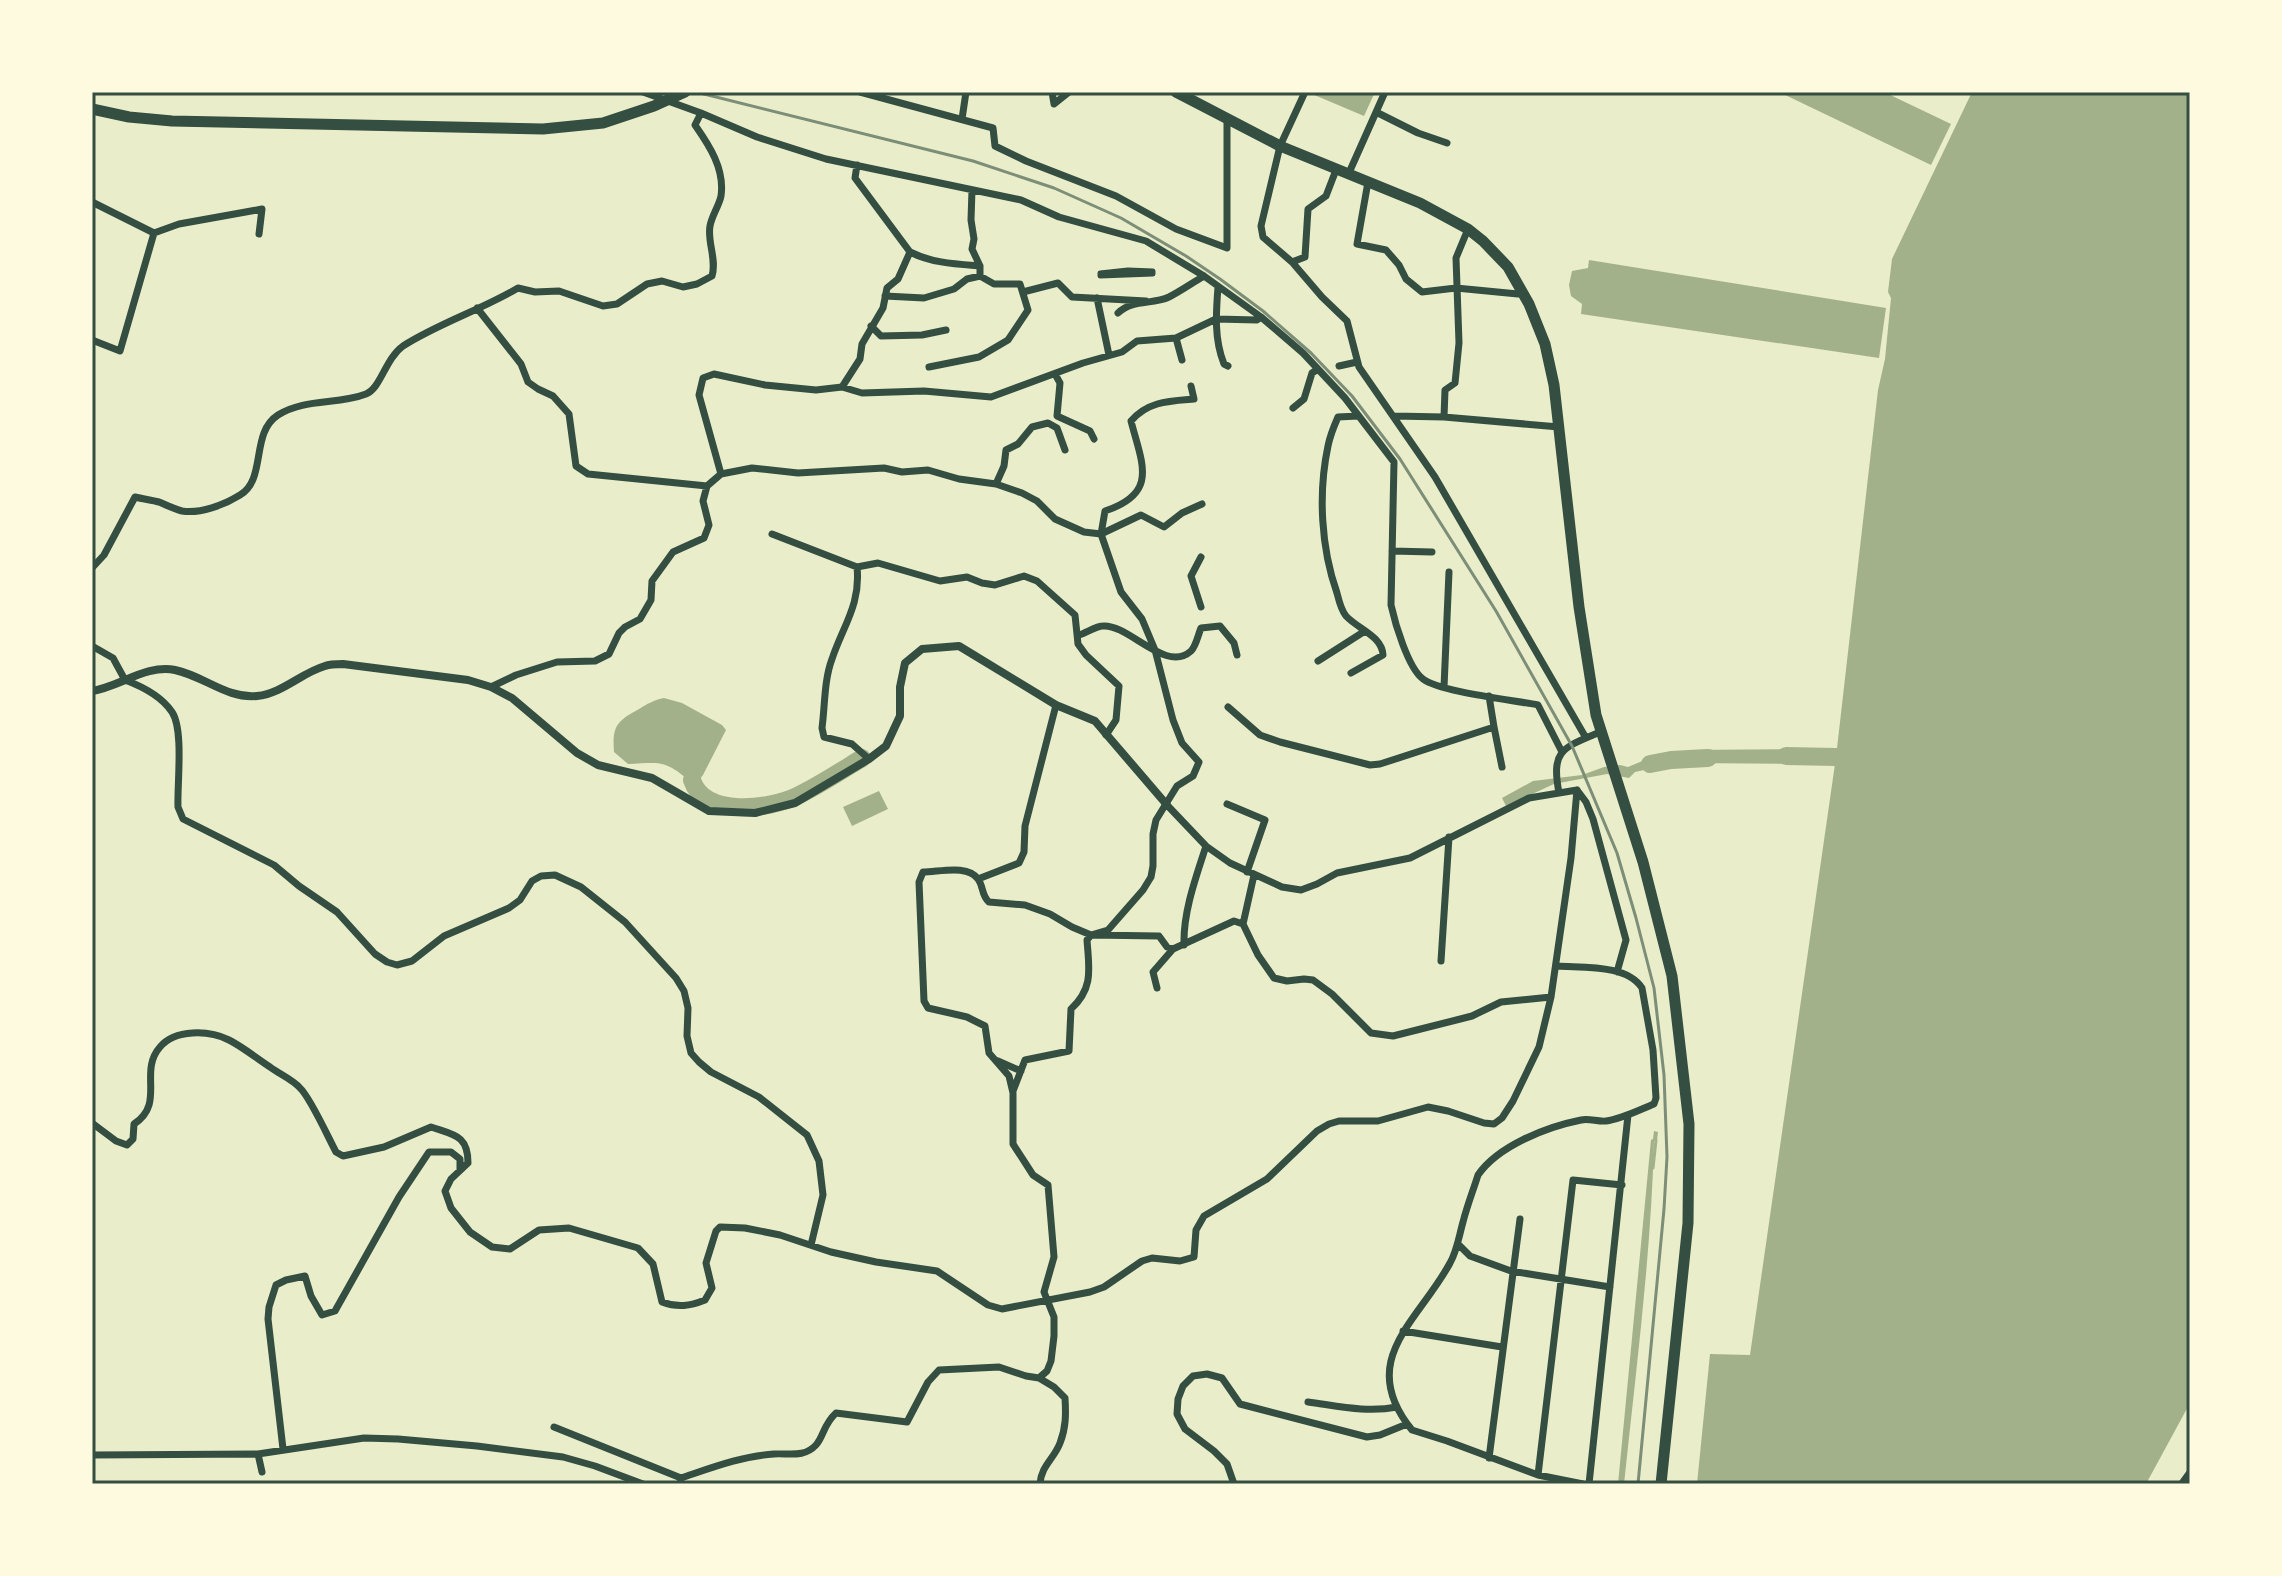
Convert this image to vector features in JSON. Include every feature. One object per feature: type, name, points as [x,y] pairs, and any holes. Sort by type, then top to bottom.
[{"type":"highway","points":[[92,109],[129,117],[172,121],[543,129],[603,123],[685,92]]},
{"type":"highway","points":[[1176,92],[1280,146],[1437,210],[1468,229],[1496,253],[1519,285],[1545,344],[1554,385],[1579,607],[1600,732],[1643,862],[1672,976],[1689,1124],[1688,1223],[1661,1484]]},
{"type":"street","points":[[643,92],[757,137],[826,159],[1021,200],[1059,217],[1146,241],[1204,276],[1261,317],[1303,353],[1345,398],[1394,462],[1391,605],[1415,670],[1423,679],[1444,687],[1538,705],[1562,752]]},
{"type":"street","points":[[860,92],[993,128],[995,146],[1116,196],[1176,229],[1227,248],[1227,119]]},
{"type":"street","points":[[962,119],[966,92]]},
{"type":"street","points":[[1052,92],[1054,104],[1069,92]]},
{"type":"street","points":[[1305,92],[1280,146],[1261,226],[1263,237],[1292,262],[1347,321],[1357,362],[1435,477],[1586,738]]},
{"type":"street","points":[[1292,262],[1305,257],[1308,209],[1326,196],[1342,173],[1385,92]]},
{"type":"street","points":[[1376,112],[1418,133],[1447,143]]},
{"type":"street","points":[[92,568],[104,555],[135,497],[182,511],[206,510],[242,494],[255,473],[268,423],[277,416],[315,402],[368,393],[374,389],[390,357],[402,347],[518,288],[535,292],[559,291],[603,306],[617,304],[647,284],[662,281],[683,287],[712,276],[714,269],[709,228],[721,195],[721,177],[712,150],[695,125],[701,113]]},
{"type":"street","points":[[857,165],[855,178],[910,252],[946,263],[980,266]]},
{"type":"street","points":[[1368,182],[1357,244],[1386,250],[1406,279],[1422,292],[1456,288],[1518,294],[1519,285]]},
{"type":"street","points":[[972,190],[972,249],[980,266],[980,276]]},
{"type":"street","points":[[92,202],[154,233],[179,224],[262,209],[259,234]]},
{"type":"street","points":[[1444,417],[1445,390],[1455,383],[1459,343],[1456,258],[1468,229]]},
{"type":"street","points":[[92,340],[120,351],[154,233]]},
{"type":"street","points":[[842,387],[860,359],[862,344],[883,308],[887,288],[898,279],[910,252]]},
{"type":"street","points":[[1128,270],[1153,273],[1153,274],[1100,276],[1100,273],[1128,270]]},
{"type":"street","points":[[885,296],[924,298],[954,289],[967,279],[980,276],[994,284],[1020,284],[1028,310],[1008,340],[979,357],[929,367]]},
{"type":"street","points":[[1023,292],[1058,283],[1072,297],[1146,301],[1166,299],[1204,276]]},
{"type":"street","points":[[1218,287],[1218,350],[1228,366]]},
{"type":"street","points":[[1097,298],[1109,355]]},
{"type":"street","points":[[1118,313],[1125,307],[1146,301]]},
{"type":"street","points":[[477,308],[521,364],[528,382],[553,396],[569,414],[576,466],[588,474],[707,486]]},
{"type":"street","points":[[721,474],[699,395],[703,378],[714,374],[765,385],[816,390],[842,387],[862,393],[924,391],[991,397],[1122,352],[1137,341],[1176,338],[1216,319],[1257,320],[1261,317]]},
{"type":"street","points":[[871,326],[881,336],[922,335],[946,330]]},
{"type":"street","points":[[1176,338],[1182,360]]},
{"type":"street","points":[[1339,366],[1357,362]]},
{"type":"street","points":[[1293,408],[1304,399],[1312,373],[1318,369]]},
{"type":"street","points":[[1055,374],[1060,383],[1057,416],[1090,431],[1094,439]]},
{"type":"street","points":[[1013,1093],[1025,1060],[1069,1051],[1071,1009],[1083,999],[1090,976],[1087,940],[1091,935],[1108,930],[1143,890],[1151,877],[1156,820],[1177,786],[1193,776],[1199,762],[1182,743],[1155,650],[1142,619],[1121,592],[1101,534],[1105,511],[1123,505],[1140,488],[1144,473],[1131,421],[1138,412],[1157,402],[1194,399],[1191,386]]},
{"type":"street","points":[[1351,673],[1383,655],[1383,648],[1344,614],[1332,581],[1324,543],[1323,496],[1328,446],[1338,417],[1358,416]]},
{"type":"street","points":[[1394,416],[1559,427]]},
{"type":"street","points":[[996,484],[1004,466],[1006,450],[1018,444],[1032,427],[1048,423],[1057,428],[1065,450]]},
{"type":"street","points":[[491,687],[557,662],[595,661],[609,654],[619,633],[640,619],[651,600],[652,581],[673,552],[704,538],[709,525],[703,501],[707,486],[721,474],[752,468],[798,473],[884,468],[902,472],[928,470],[959,479],[996,484],[1037,501],[1055,519],[1068,526],[1101,534],[1141,515],[1164,527],[1182,513],[1202,504]]},
{"type":"street","points":[[772,534],[857,567],[878,563],[940,581],[967,577],[995,585],[1024,576],[1037,581],[1075,615],[1078,644],[1119,686],[1116,720],[1106,735]]},
{"type":"street","points":[[1392,551],[1432,552]]},
{"type":"street","points":[[1201,557],[1191,576],[1201,607]]},
{"type":"street","points":[[857,567],[859,585],[852,613],[831,661],[822,728],[824,737],[852,744],[869,759]]},
{"type":"street","points":[[1444,687],[1449,572]]},
{"type":"street","points":[[1079,635],[1104,625],[1170,657],[1180,657],[1194,647],[1201,628],[1220,626],[1234,643],[1237,655]]},
{"type":"street","points":[[1318,661],[1365,631]]},
{"type":"street","points":[[92,646],[113,658],[125,680],[141,686],[173,713],[178,731],[178,807],[183,819],[274,865],[337,912],[375,954],[387,962],[397,965],[412,961],[444,936],[509,908],[520,900],[532,881],[541,876],[555,875],[581,887],[625,922],[684,991],[691,1053],[711,1072],[759,1097],[807,1135],[819,1161],[823,1195],[811,1245]]},
{"type":"street","points":[[92,691],[154,671],[175,670],[240,696],[259,696],[278,690],[324,666],[343,664],[468,680],[512,698],[577,753],[598,765],[652,778],[709,811],[755,813],[795,803],[886,746],[900,716],[900,687],[905,663],[922,649],[959,646],[1056,705],[1095,721],[1206,846],[1250,873],[1282,887],[1301,890],[1337,873],[1410,858],[1529,798],[1577,790]]},
{"type":"street","points":[[1489,696],[1502,767]]},
{"type":"street","points":[[978,879],[1019,863],[1024,852],[1025,826],[1056,705]]},
{"type":"street","points":[[1228,707],[1260,735],[1370,765],[1494,727]]},
{"type":"street","points":[[1559,793],[1555,773],[1556,761],[1562,752],[1600,732]]},
{"type":"street","points":[[92,1123],[116,1141],[127,1145],[133,1139],[134,1124],[143,1118],[152,1103],[150,1083],[159,1047],[180,1034],[204,1033],[227,1039],[302,1088],[336,1152],[343,1156],[384,1147],[431,1127],[465,1143],[468,1163],[451,1179],[445,1191],[451,1208],[470,1232],[492,1247],[510,1249],[539,1230],[569,1228],[638,1248],[653,1264],[662,1302],[675,1307],[705,1300],[712,1288],[706,1263],[720,1227],[780,1235],[831,1252],[937,1271],[988,1305],[1002,1309],[1090,1292],[1104,1287],[1142,1261],[1152,1258],[1180,1261],[1194,1257],[1196,1230],[1204,1216],[1267,1179],[1317,1131],[1329,1124],[1378,1121],[1428,1107],[1484,1123],[1494,1124],[1502,1118],[1539,1047],[1551,997],[1571,858],[1577,790]]},
{"type":"street","points":[[1577,790],[1593,819],[1626,940],[1617,972]]},
{"type":"street","points":[[1227,804],[1265,820],[1250,873],[1243,924],[1258,955],[1274,978],[1313,980],[1332,994],[1371,1033],[1393,1036],[1472,1016],[1501,1002],[1551,997]]},
{"type":"street","points":[[1441,961],[1449,837]]},
{"type":"street","points":[[1184,945],[1194,885],[1206,846]]},
{"type":"street","points":[[1039,1378],[1047,1371],[1051,1361],[1054,1336],[1054,1317],[1044,1292],[1054,1257],[1048,1185],[1033,1175],[1013,1144],[1013,1093],[1009,1076],[989,1053],[985,1026],[967,1017],[928,1008],[924,1001],[919,882],[923,872],[966,870],[978,879],[984,898],[989,902],[1025,905],[1091,935],[1159,936],[1167,947],[1173,949]]},
{"type":"street","points":[[1157,988],[1153,972],[1173,949],[1234,921],[1243,924]]},
{"type":"street","points":[[1557,966],[1617,972],[1638,981],[1642,988],[1653,1050],[1654,1104],[1606,1121],[1584,1119],[1517,1142],[1485,1165],[1478,1175],[1451,1263],[1403,1331],[1392,1358],[1390,1385],[1397,1407],[1412,1430],[1538,1475],[1583,1484]]},
{"type":"street","points":[[996,1061],[1021,1071]]},
{"type":"street","points":[[1589,1484],[1628,1115]]},
{"type":"street","points":[[283,1449],[268,1319],[276,1285],[305,1276],[311,1296],[322,1315],[335,1311],[399,1197],[429,1152],[451,1152],[460,1159],[460,1170]]},
{"type":"street","points":[[1538,1475],[1573,1180],[1622,1185]]},
{"type":"street","points":[[1489,1458],[1520,1219]]},
{"type":"street","points":[[1458,1244],[1470,1256],[1511,1271],[1610,1287]]},
{"type":"street","points":[[1403,1331],[1502,1347]]},
{"type":"street","points":[[554,1427],[681,1481],[725,1463],[775,1454],[799,1455],[816,1445],[827,1421],[836,1413],[907,1422],[928,1382],[939,1370],[999,1367],[1039,1378],[1065,1398],[1067,1419],[1060,1445],[1041,1473],[1040,1484]]},
{"type":"street","points":[[1234,1484],[1227,1464],[1185,1429],[1177,1414],[1183,1386],[1193,1376],[1207,1374],[1222,1378],[1240,1404],[1367,1437],[1407,1424]]},
{"type":"street","points":[[1308,1402],[1379,1411],[1397,1407]]},
{"type":"street","points":[[92,1455],[258,1454],[364,1438],[477,1446],[563,1457],[643,1484]]},
{"type":"street","points":[[258,1454],[262,1472]]},
{"type":"street","points":[[2182,1484],[2190,1473]]},
{"type":"shaded area","points":[[1313,92],[1375,92],[1364,116]]},
{"type":"shaded area","points":[[1779,92],[1884,92],[1951,124],[1931,165]]},
{"type":"shaded area","points":[[1972,92],[2190,92],[2190,1403],[2146,1484],[1697,1484],[1710,1354],[1750,1355],[1836,757],[1878,390],[1885,359],[1892,259]]},
{"type":"shaded area","points":[[1589,260],[1886,308],[1879,358],[1581,314],[1582,304],[1571,296],[1569,285],[1572,271],[1588,268]]},
{"type":"shaded area","points":[[664,698],[682,703],[726,730],[699,780],[687,779],[660,764],[628,764],[614,752],[615,730],[621,721]]},
{"type":"shaded area","points":[[1810,749],[1810,764],[1687,763],[1686,750]]},
{"type":"shaded area","points":[[1672,753],[1672,764],[1635,772],[1629,778],[1607,774],[1554,784],[1506,806],[1502,798],[1533,781],[1582,775],[1604,767],[1628,767]]},
{"type":"shaded area","points":[[879,791],[888,809],[852,826],[843,807]]},
{"type":"shaded area","points":[[1654,1131],[1658,1132],[1654,1141],[1642,1313],[1624,1484],[1618,1484],[1651,1140]]},
{"type":"waterway","points":[[1786,756],[1836,757]]},
{"type":"waterway","points":[[692,780],[699,792],[710,800],[723,805],[755,807],[797,796],[862,758]]},
{"type":"waterway","points":[[1650,764],[1708,758]]},
{"type":"waterway","points":[[1653,1168],[1656,1140]]},
{"type":"railway","points":[[696,92],[973,161],[1054,188],[1121,218],[1186,256],[1263,311],[1311,353],[1352,396],[1400,459],[1496,611],[1572,746],[1617,853],[1654,988],[1664,1075],[1667,1157],[1638,1484]]}]
